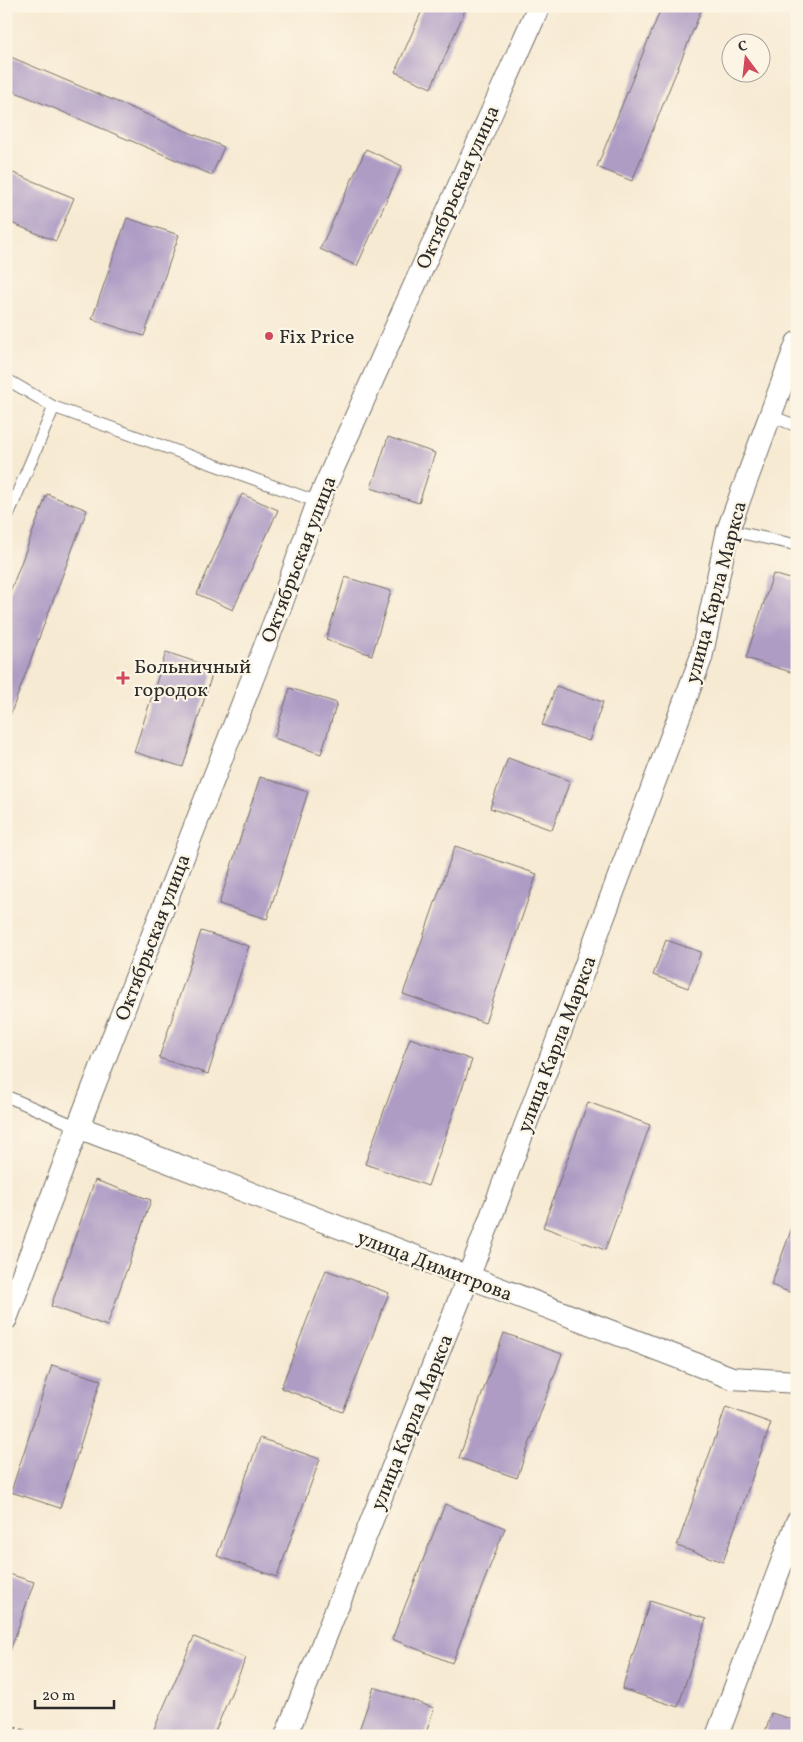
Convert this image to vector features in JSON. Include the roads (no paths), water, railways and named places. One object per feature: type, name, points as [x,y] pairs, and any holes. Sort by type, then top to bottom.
[{"type":"street","name":"Октябрьская улица","points":[[6,1319],[78,1127],[281,605],[318,502],[539,6]]},
{"type":"street","name":"улица Карла Маркса","points":[[286,1736],[468,1278],[701,658],[728,530],[797,343]]},
{"type":"street","name":"улица Димитрова","points":[[78,1127],[732,1378],[797,1382]]},
{"type":"street","points":[[718,1736],[797,1522]]},
{"type":"lane","points":[[6,379],[54,407],[318,502]]},
{"type":"lane","points":[[6,520],[54,407]]},
{"type":"lane","points":[[771,416],[797,426]]},
{"type":"lane","points":[[728,530],[797,545]]},
{"type":"lane","points":[[6,1096],[78,1127]]},
{"type":"place","name":"Fix Price","points":[[269,336]]},
{"type":"place","name":"Больничный городок","points":[[123,678]]}]
